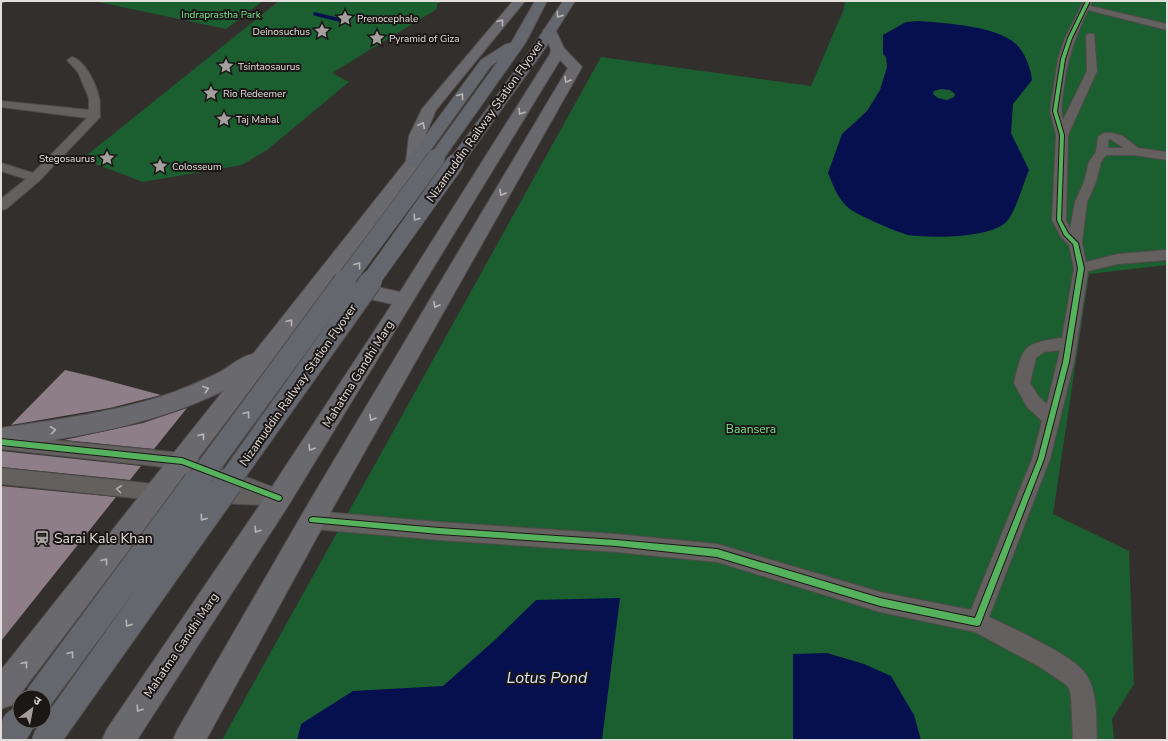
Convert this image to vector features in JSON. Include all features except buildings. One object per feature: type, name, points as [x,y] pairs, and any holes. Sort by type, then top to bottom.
[{"type":"highway","name":"Nizamuddin Railway Station Flyover","points":[[46,740],[486,104],[541,1]]},
{"type":"highway","points":[[549,30],[569,1]]},
{"type":"highway","name":"Nizamuddin Railway Station Flyover","points":[[45,689],[486,104],[549,30]]},
{"type":"highway","points":[[414,162],[486,63],[519,42]]},
{"type":"highway","points":[[8,740],[16,729]]},
{"type":"main road","points":[[1,694],[414,162],[417,136],[429,109],[518,1]]},
{"type":"main road","points":[[189,740],[313,520],[574,67],[558,50],[549,30]]},
{"type":"main road","name":"Mahatma Gandhi Marg","points":[[118,740],[279,498],[405,300],[558,50]]},
{"type":"main road","points":[[321,282],[405,300]]},
{"type":"main road","points":[[1,438],[74,427],[163,404],[213,386],[241,370],[273,344]]},
{"type":"street","points":[[1075,243],[1066,234],[1059,220],[1062,135],[1055,111],[1063,59],[1070,38],[1086,4],[1167,27]]},
{"type":"street","points":[[1062,135],[1092,71],[1091,36]]},
{"type":"street","points":[[1,206],[35,178],[94,117],[94,98],[83,71],[72,60]]},
{"type":"street","points":[[1,104],[86,113],[94,117]]},
{"type":"street","points":[[977,622],[1041,459],[1066,362],[1081,268],[1075,243],[1081,202],[1090,182],[1095,162],[1102,152],[1102,139],[1108,135],[1115,136],[1124,141],[1134,151]]},
{"type":"street","points":[[1102,152],[1134,151],[1167,156]]},
{"type":"street","points":[[1,167],[35,178]]},
{"type":"street","points":[[1081,268],[1118,259],[1167,255]]},
{"type":"street","points":[[1051,418],[1033,402],[1022,383],[1028,355],[1040,347],[1069,343]]},
{"type":"street","points":[[1,442],[182,461],[279,498]]},
{"type":"street","points":[[1,476],[158,493],[279,498]]},
{"type":"street","points":[[313,520],[717,553],[880,602],[977,622],[1056,664],[1077,680],[1082,698],[1085,740]]},
{"type":"green space","name":"Indraprastha Park","points":[[94,1],[263,1],[226,29]]},
{"type":"green space","points":[[279,1],[443,1],[437,4],[437,9],[332,73],[349,82],[267,150],[242,165],[143,182],[82,159]]},
{"type":"green space","name":"Baansera","points":[[845,1],[1167,1],[1167,265],[1089,274],[1053,514],[1129,551],[1134,684],[1112,719],[1114,740],[222,740],[601,57],[811,86],[843,11]]},
{"type":"water","points":[[919,21],[970,26],[996,33],[1007,38],[1019,47],[1029,66],[1032,80],[1013,104],[1011,133],[1029,170],[1017,203],[1008,220],[989,231],[961,236],[931,237],[908,235],[896,231],[878,224],[850,209],[842,202],[828,173],[842,134],[867,111],[880,90],[887,67],[886,57],[883,54],[883,35],[906,22]],"holes":[[[941,89],[950,90],[955,94],[954,97],[947,100],[938,98],[933,94],[934,91]]]},
{"type":"water","name":"Lotus Pond","points":[[620,598],[602,740],[297,740],[301,724],[353,691],[443,686],[496,639],[536,600]]},
{"type":"water","points":[[827,653],[864,664],[891,676],[914,715],[921,740],[793,740],[793,654]]},
{"type":"waterway","points":[[315,14],[344,21]]},
{"type":"railway","points":[[1,3],[5,1]]},
{"type":"cycle path","points":[[313,520],[439,531],[616,543],[717,553],[880,602],[977,622],[1041,459],[1066,362],[1081,268],[1075,243],[1066,234],[1059,220],[1062,135],[1055,111],[1063,59],[1070,38],[1088,1]]},
{"type":"cycle path","points":[[1,442],[182,461],[279,498]]},
{"type":"place","name":"Prenocephale","points":[[345,18]]},
{"type":"place","name":"Deinosuchus","points":[[322,31]]},
{"type":"place","name":"Pyramid of Giza","points":[[377,38]]},
{"type":"place","name":"Tsintaosaurus","points":[[226,66]]},
{"type":"place","name":"Rio Redeemer","points":[[211,93]]},
{"type":"place","name":"Taj Mahal","points":[[224,119]]},
{"type":"place","name":"Stegosaurus","points":[[107,158]]},
{"type":"place","name":"Colosseum","points":[[160,166]]},
{"type":"place","name":"Sarai Kale Khan","points":[[42,538]]}]
